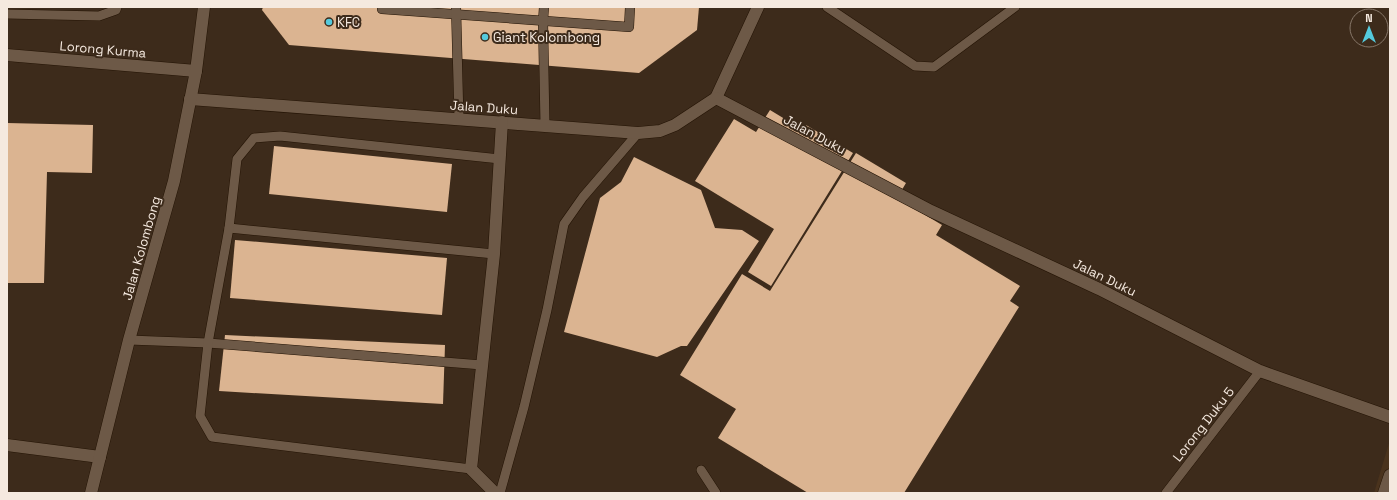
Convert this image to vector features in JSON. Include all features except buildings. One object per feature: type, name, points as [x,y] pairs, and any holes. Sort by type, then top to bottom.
[{"type":"street","name":"Jalan Kolombong","points":[[91,493],[129,340],[174,181],[196,71],[204,7]]},
{"type":"street","points":[[716,98],[758,7]]},
{"type":"street","name":"Lorong Kurma","points":[[7,55],[196,71]]},
{"type":"street","name":"Jalan Duku","points":[[190,99],[638,133],[660,132],[675,125],[716,98],[931,211],[1099,289],[1260,371],[1390,417]]},
{"type":"street","points":[[495,493],[471,469],[494,254],[502,122]]},
{"type":"street","points":[[7,445],[100,456]]},
{"type":"street","points":[[1384,493],[1390,475]]},
{"type":"lane","points":[[7,14],[99,16],[116,10],[117,7]]},
{"type":"lane","points":[[382,7],[382,9],[456,11],[543,21],[629,27],[630,7]]},
{"type":"lane","points":[[544,7],[545,125]]},
{"type":"lane","points":[[827,7],[915,66],[934,67],[1015,7]]},
{"type":"lane","points":[[456,11],[459,119]]},
{"type":"lane","points":[[500,493],[526,399],[547,310],[564,224],[583,197],[638,133]]},
{"type":"lane","points":[[471,469],[212,437],[200,416],[208,343],[229,228],[237,159],[254,138],[280,136],[500,159]]},
{"type":"lane","points":[[229,228],[494,254]]},
{"type":"lane","points":[[129,340],[208,343],[482,365]]},
{"type":"lane","name":"Lorong Duku 5","points":[[1166,493],[1260,371]]},
{"type":"lane","points":[[701,470],[716,493]]},
{"type":"shaded area","points":[[1390,440],[1390,493],[1374,493]]},
{"type":"place","name":"KFC","points":[[329,22]]},
{"type":"place","name":"Giant Kolombong","points":[[485,37]]}]
